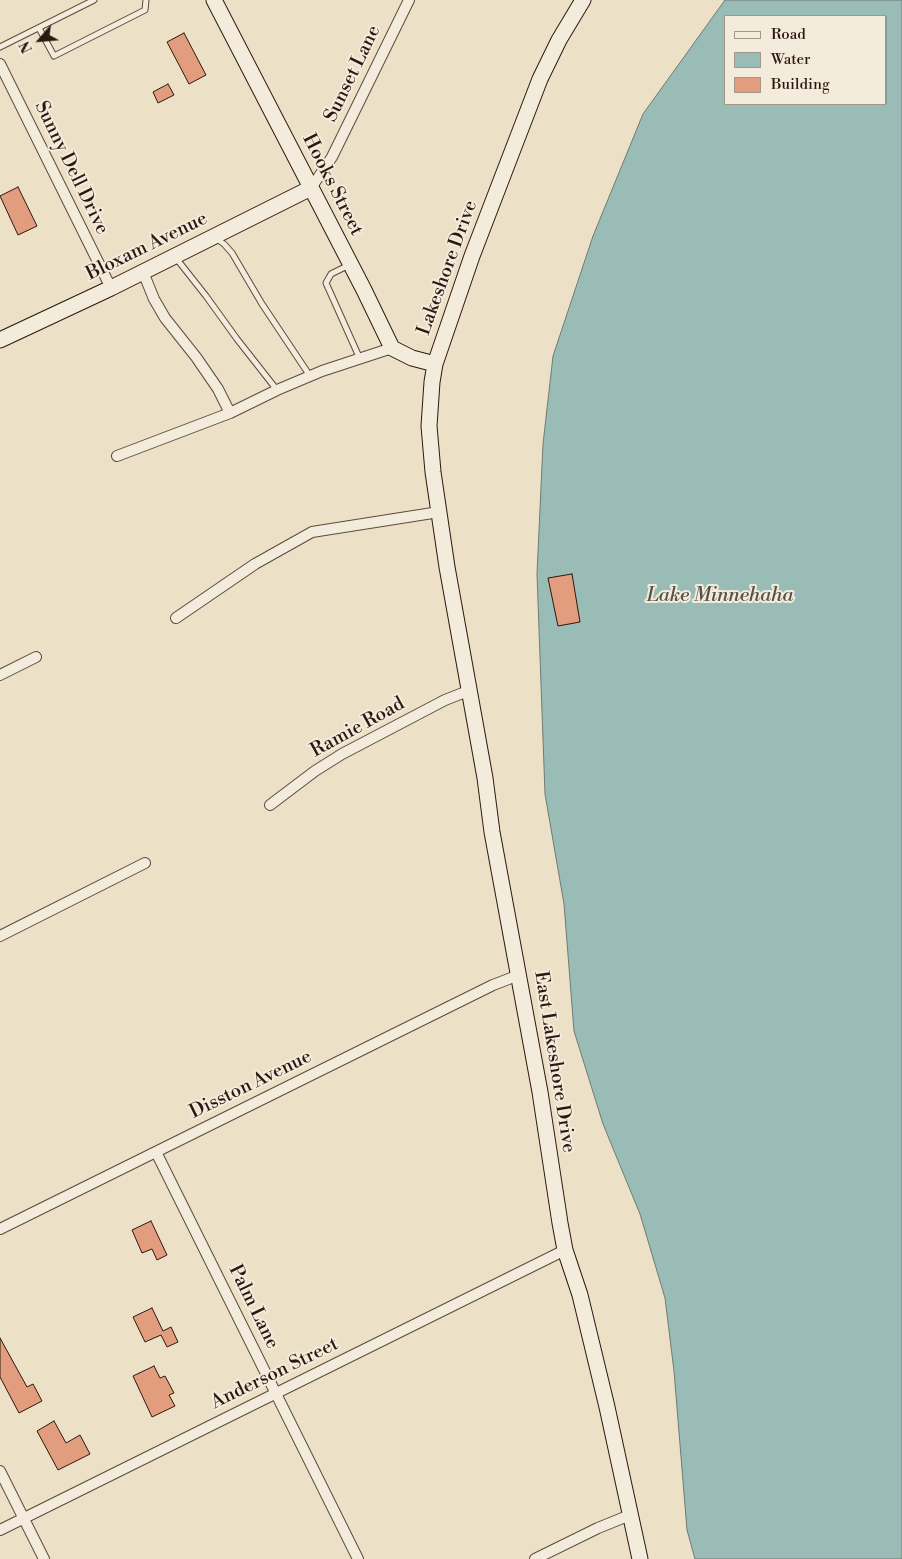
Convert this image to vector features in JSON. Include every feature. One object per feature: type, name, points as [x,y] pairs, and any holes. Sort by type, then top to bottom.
[{"type":"street","name":"Sunset Lane","points":[[311,188],[332,157],[409,0]]},
{"type":"street","name":"Lakeshore Drive","points":[[448,567],[433,472],[429,426],[435,364],[472,256],[540,79],[583,0]]},
{"type":"street","name":"Hooks Street","points":[[219,3],[392,348]]},
{"type":"street","name":"Sunny Dell Drive","points":[[0,64],[111,288]]},
{"type":"street","name":"Bloxam Avenue","points":[[0,340],[111,288],[311,188]]},
{"type":"street","points":[[143,272],[154,299],[165,318],[196,357],[218,389],[230,413]]},
{"type":"street","points":[[117,456],[230,413],[310,376],[392,348],[412,358],[435,364]]},
{"type":"street","points":[[176,618],[255,564],[312,532],[439,512]]},
{"type":"street","name":"East Lakeshore Drive","points":[[448,567],[468,691],[540,1092],[560,1223],[607,1407],[640,1559]]},
{"type":"street","points":[[0,675],[36,657]]},
{"type":"street","name":"Ramie Road","points":[[270,805],[315,771],[342,754],[445,700],[468,691]]},
{"type":"street","points":[[0,936],[145,863]]},
{"type":"street","name":"Disston Avenue","points":[[0,1229],[493,984],[519,975]]},
{"type":"street","name":"Palm Lane","points":[[156,1152],[358,1559]]},
{"type":"street","name":"Anderson Street","points":[[0,1530],[566,1250]]},
{"type":"street","points":[[0,1472],[44,1559]]},
{"type":"street","points":[[535,1559],[598,1528],[630,1515]]},
{"type":"lane","points":[[0,47],[94,0]]},
{"type":"lane","points":[[39,28],[54,56],[145,10],[146,0]]},
{"type":"lane","points":[[214,237],[232,253],[262,304],[310,376]]},
{"type":"lane","points":[[174,256],[277,390]]},
{"type":"lane","points":[[350,264],[331,274],[326,283],[360,359]]},
{"type":"water","name":"Lake Minnehaha","points":[[725,0],[902,0],[902,1559],[695,1559],[687,1530],[674,1371],[665,1298],[640,1214],[603,1124],[574,1031],[564,904],[545,794],[537,574],[543,444],[553,356],[593,236],[643,114]]},
{"type":"building","points":[[184,33],[206,75],[189,84],[167,42]]},
{"type":"building","points":[[168,84],[174,95],[158,103],[153,92]]},
{"type":"building","points":[[18,187],[37,226],[18,235],[0,196]]},
{"type":"building","points":[[572,574],[580,622],[558,626],[548,578]]},
{"type":"building","points":[[151,1221],[167,1255],[157,1260],[152,1249],[142,1253],[132,1230]]},
{"type":"building","points":[[152,1308],[163,1331],[171,1327],[178,1342],[167,1347],[161,1335],[145,1342],[133,1317]]},
{"type":"building","points":[[0,1338],[27,1387],[33,1384],[42,1401],[19,1413],[0,1377]]},
{"type":"building","points":[[154,1366],[160,1378],[165,1376],[174,1393],[169,1395],[175,1406],[152,1417],[133,1376]]},
{"type":"building","points":[[54,1421],[66,1443],[80,1435],[90,1454],[58,1470],[37,1431]]}]
